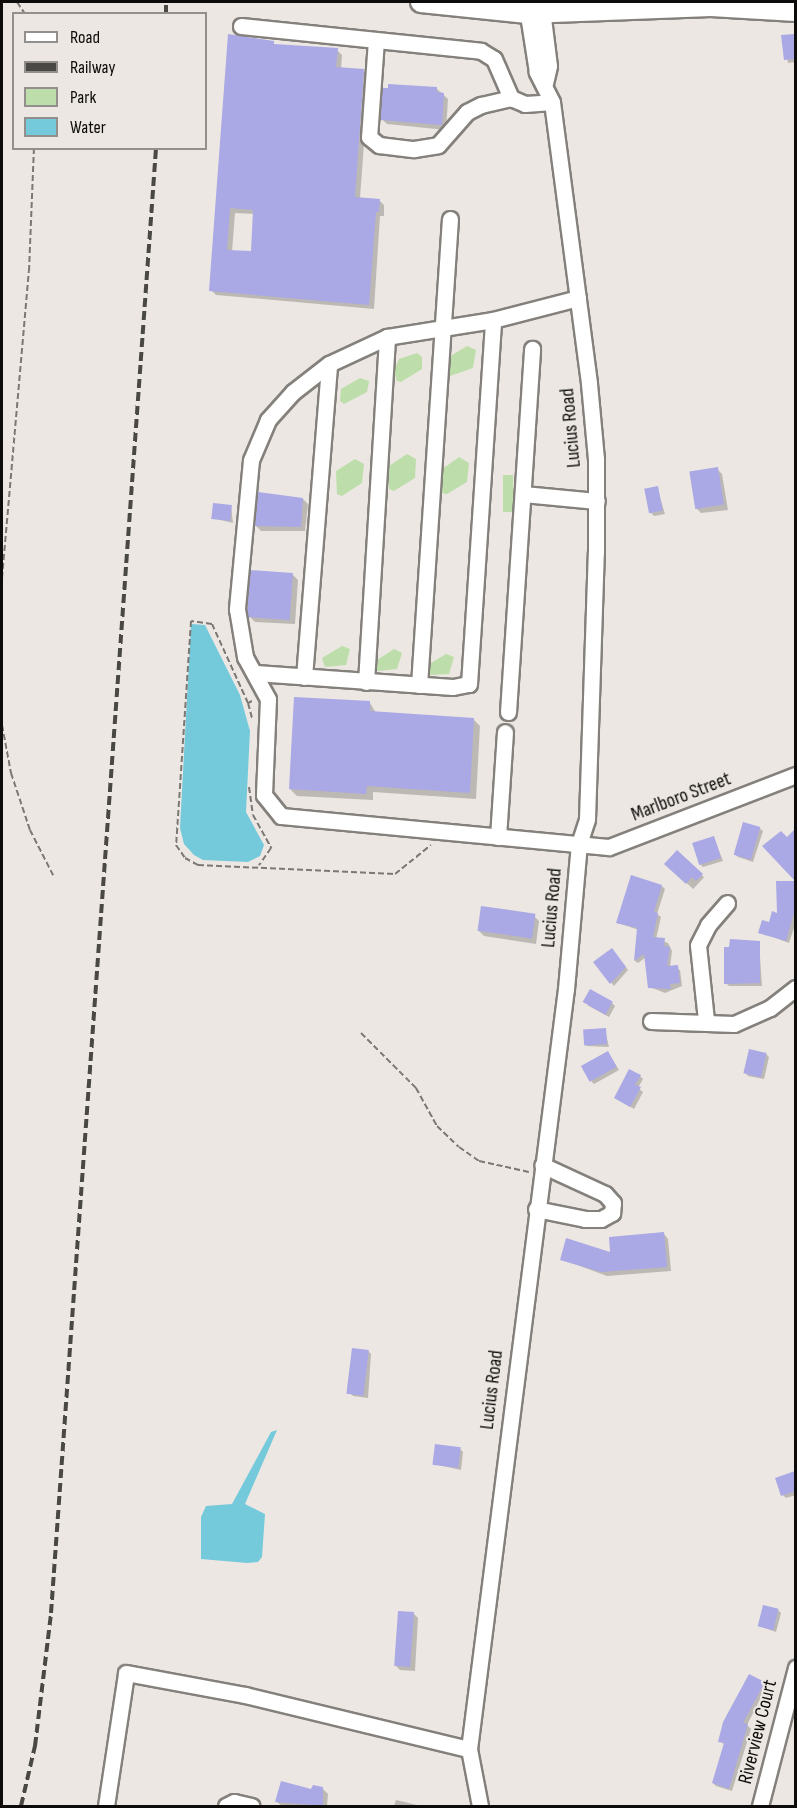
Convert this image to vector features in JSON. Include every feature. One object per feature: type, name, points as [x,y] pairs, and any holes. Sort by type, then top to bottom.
[{"type":"main road","points":[[422,2],[534,7],[714,4],[795,11]]},
{"type":"street","name":"Lucius Road","points":[[480,1806],[469,1749],[541,1168],[566,988],[579,844],[587,819],[597,501],[589,382],[552,102],[545,83],[549,66],[534,7]]},
{"type":"street","points":[[241,26],[481,51],[494,58],[512,98]]},
{"type":"street","points":[[376,40],[369,137],[379,145],[414,149],[438,145],[467,112],[481,105],[512,98],[525,104],[552,102]]},
{"type":"street","points":[[418,685],[450,219]]},
{"type":"street","points":[[265,694],[245,657],[237,609],[251,460],[268,420],[293,392],[329,364],[387,337],[493,320],[578,298]]},
{"type":"street","points":[[255,673],[453,687],[469,684],[493,320]]},
{"type":"street","points":[[366,681],[387,337]]},
{"type":"street","points":[[508,712],[532,349]]},
{"type":"street","points":[[304,677],[329,364]]},
{"type":"street","points":[[523,494],[597,501]]},
{"type":"street","name":"Marlboro Street","points":[[265,694],[264,795],[281,816],[609,847],[795,775]]},
{"type":"street","points":[[498,837],[505,732]]},
{"type":"street","points":[[706,1020],[698,945],[708,925],[727,903]]},
{"type":"street","points":[[651,1021],[706,1020],[734,1024],[748,1020],[795,988]]},
{"type":"street","points":[[536,1209],[585,1219],[601,1219],[612,1213],[613,1203],[605,1194],[541,1168]]},
{"type":"street","name":"Riverview Court","points":[[760,1806],[795,1668]]},
{"type":"street","points":[[106,1806],[126,1673],[245,1695],[469,1749]]},
{"type":"street","points":[[226,1806],[234,1802],[252,1806]]},
{"type":"path","points":[[2,578],[29,271],[34,150]]},
{"type":"path","points":[[265,694],[248,704],[212,624],[191,621],[176,845],[185,858],[198,865],[395,874],[431,845]]},
{"type":"path","points":[[2,725],[11,772],[27,820],[53,875]]},
{"type":"path","points":[[361,1033],[416,1088],[437,1126],[459,1147],[479,1161],[517,1172],[541,1168]]},
{"type":"green space","points":[[467,346],[476,350],[473,368],[450,376],[449,357]]},
{"type":"green space","points":[[417,353],[422,357],[422,369],[401,382],[397,381],[394,371],[399,359]]},
{"type":"green space","points":[[360,378],[369,381],[367,392],[344,404],[340,401],[341,389]]},
{"type":"green space","points":[[407,454],[416,459],[415,478],[394,491],[389,489],[389,466]]},
{"type":"green space","points":[[459,457],[469,463],[467,482],[447,494],[441,493],[441,470]]},
{"type":"green space","points":[[355,459],[364,464],[362,483],[342,496],[337,494],[336,471]]},
{"type":"green space","points":[[503,475],[513,475],[513,512],[503,512]]},
{"type":"green space","points":[[342,646],[350,649],[346,665],[325,667],[322,658]]},
{"type":"green space","points":[[394,649],[402,653],[397,669],[377,671],[374,662]]},
{"type":"green space","points":[[446,654],[454,657],[449,674],[429,675],[426,666]]},
{"type":"water","points":[[191,624],[205,625],[240,695],[250,731],[246,812],[264,845],[260,856],[248,862],[203,860],[194,855],[184,844],[180,828]]},
{"type":"water","points":[[277,1430],[245,1504],[265,1514],[262,1557],[258,1562],[247,1563],[201,1559],[201,1517],[206,1506],[232,1504],[271,1432]]},
{"type":"building","points":[[228,34],[274,41],[274,44],[338,48],[336,67],[364,69],[355,197],[380,199],[379,212],[376,212],[369,305],[209,291]],"holes":[[[230,208],[253,210],[251,251],[227,250]]]},
{"type":"building","points":[[795,34],[795,59],[784,60],[781,35]]},
{"type":"building","points":[[388,84],[437,87],[437,92],[444,93],[442,125],[380,120],[382,88],[388,88]]},
{"type":"building","points":[[718,467],[724,505],[695,509],[689,472]]},
{"type":"building","points":[[658,486],[663,511],[649,513],[644,489]]},
{"type":"building","points":[[258,492],[303,498],[301,527],[255,526]]},
{"type":"building","points":[[213,503],[232,505],[230,521],[211,519]]},
{"type":"building","points":[[250,570],[293,573],[290,620],[247,617]]},
{"type":"building","points":[[294,697],[370,701],[370,711],[474,718],[470,793],[367,786],[366,794],[289,789]]},
{"type":"building","points":[[743,822],[760,827],[751,860],[734,855]]},
{"type":"building","points":[[795,829],[795,881],[762,846],[781,831],[787,837]]},
{"type":"building","points":[[714,836],[721,858],[699,865],[692,843]]},
{"type":"building","points":[[677,850],[703,874],[696,881],[692,877],[686,884],[664,864]]},
{"type":"building","points":[[631,875],[662,885],[654,912],[658,913],[653,937],[665,938],[664,946],[670,947],[667,966],[678,965],[680,983],[670,984],[671,989],[648,988],[644,954],[634,961],[637,928],[616,923]]},
{"type":"building","points":[[776,881],[795,881],[795,909],[786,941],[758,933],[762,920],[769,922],[772,911],[777,913]]},
{"type":"building","points":[[481,906],[535,914],[532,938],[478,931]]},
{"type":"building","points":[[730,939],[760,941],[760,983],[724,984],[724,947],[729,947]]},
{"type":"building","points":[[612,948],[626,967],[610,984],[593,962]]},
{"type":"building","points":[[590,989],[613,1002],[605,1015],[583,1002]]},
{"type":"building","points":[[606,1028],[607,1044],[584,1046],[583,1030]]},
{"type":"building","points":[[749,1049],[767,1053],[761,1077],[743,1073]]},
{"type":"building","points":[[608,1051],[617,1067],[590,1082],[581,1066]]},
{"type":"building","points":[[629,1069],[641,1075],[635,1085],[641,1087],[630,1107],[614,1098]]},
{"type":"building","points":[[664,1232],[667,1267],[601,1272],[560,1260],[566,1238],[610,1252],[609,1237]]},
{"type":"building","points":[[352,1348],[369,1350],[363,1396],[346,1394]]},
{"type":"building","points":[[435,1444],[461,1447],[458,1468],[432,1465]]},
{"type":"building","points":[[795,1471],[795,1491],[781,1496],[775,1478]]},
{"type":"building","points":[[763,1605],[779,1609],[773,1630],[758,1626]]},
{"type":"building","points":[[398,1611],[414,1612],[410,1667],[394,1666]]},
{"type":"building","points":[[749,1674],[765,1682],[743,1723],[748,1724],[729,1789],[712,1783],[724,1743],[718,1742],[723,1722]]},
{"type":"building","points":[[281,1781],[311,1789],[313,1785],[323,1787],[323,1806],[275,1802]]},
{"type":"railway","points":[[166,2],[166,12]]},
{"type":"railway","points":[[21,1806],[35,1746],[51,1613],[156,150]]}]
